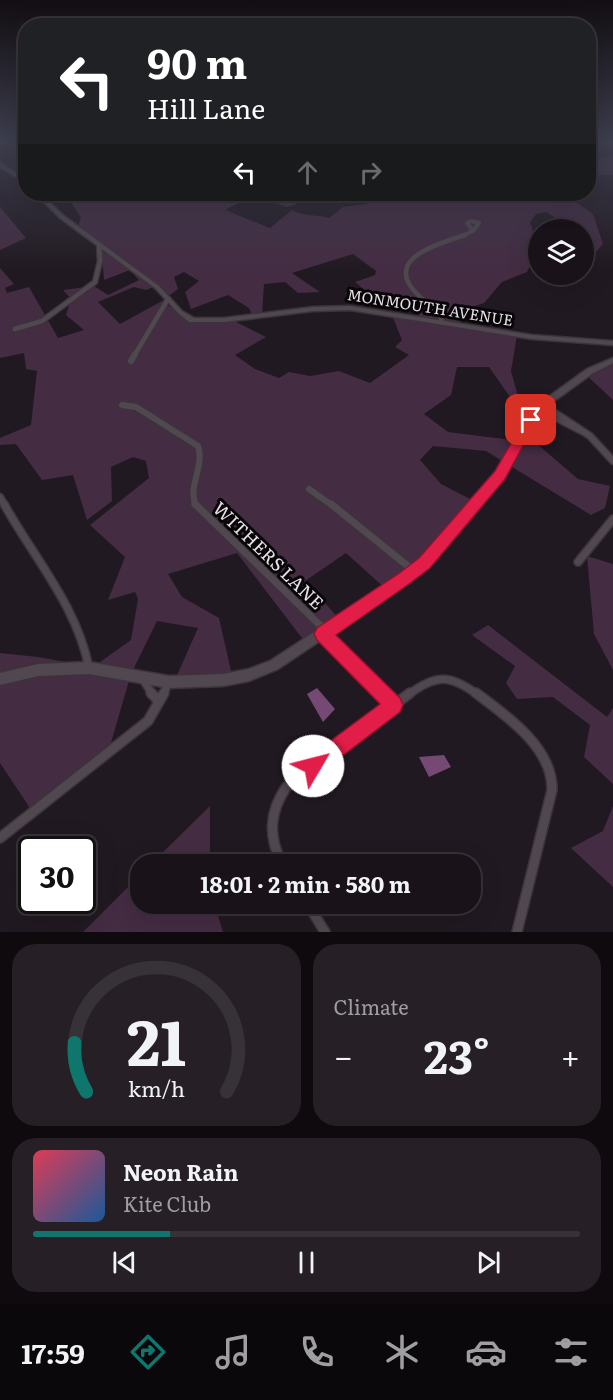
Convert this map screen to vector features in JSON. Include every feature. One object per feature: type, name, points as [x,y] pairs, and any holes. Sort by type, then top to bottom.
[{"type":"street","name":"MONMOUTH AVENUE","points":[[45,201],[62,217],[150,282],[184,316],[197,321],[224,321],[313,309],[351,308],[532,337],[613,343]]},
{"type":"street","points":[[442,322],[439,310],[405,281],[407,263],[416,255],[473,231]]},
{"type":"street","points":[[15,328],[42,321],[95,282],[100,261],[99,244]]},
{"type":"street","points":[[131,361],[168,299]]},
{"type":"street","points":[[0,678],[38,670],[89,668],[169,682],[223,680],[249,675],[274,665],[325,633],[429,558],[500,475],[541,407],[590,371],[613,360]]},
{"type":"street","name":"WITHERS LANE","points":[[122,405],[136,407],[198,446],[201,456],[192,499],[197,508],[325,633]]},
{"type":"street","points":[[541,407],[585,432],[613,461]]},
{"type":"street","points":[[309,489],[324,498],[414,571]]},
{"type":"street","points":[[0,497],[20,533],[67,604],[82,639],[89,668]]},
{"type":"street","points":[[578,562],[613,519]]},
{"type":"street","points":[[325,633],[394,705]]},
{"type":"street","points":[[141,677],[147,689],[159,701]]},
{"type":"street","points":[[278,854],[271,839],[273,812],[279,796],[296,779],[424,683],[442,679],[455,680],[478,694],[539,750],[547,763],[552,790],[517,932]]},
{"type":"street","points":[[0,838],[148,721],[155,712],[169,682]]},
{"type":"street","points":[[314,914],[326,932]]},
{"type":"shaded area","points":[[70,201],[242,201],[225,210],[270,228],[292,210],[301,214],[329,218],[343,207],[368,204],[362,201],[574,201],[593,214],[603,244],[594,254],[594,219],[553,219],[554,217],[546,212],[536,214],[532,219],[528,219],[527,272],[502,282],[484,303],[460,311],[460,325],[517,335],[511,371],[520,403],[536,411],[529,424],[489,367],[457,367],[451,395],[424,414],[448,432],[536,443],[578,479],[610,486],[605,508],[591,515],[486,451],[433,446],[420,460],[441,484],[476,502],[421,567],[387,590],[346,553],[305,581],[342,622],[308,646],[237,553],[168,574],[182,597],[219,618],[233,680],[174,682],[198,628],[157,621],[131,674],[108,753],[32,811],[0,763],[0,653],[93,667],[131,640],[138,599],[135,592],[108,600],[125,557],[90,525],[149,478],[146,461],[133,457],[111,467],[112,501],[87,520],[73,475],[42,480],[16,444],[0,445],[0,438],[31,425],[37,371],[26,369],[24,353],[0,358],[0,268],[14,284],[5,288],[7,293],[29,287],[58,338],[84,330],[66,315],[71,299],[63,290],[94,286],[108,295],[139,280],[130,270],[104,280],[101,246],[77,229],[81,218]],"holes":[[[353,254],[376,271],[375,275],[355,282],[367,292],[408,298],[420,305],[419,318],[391,313],[402,340],[395,347],[409,355],[370,383],[339,371],[310,376],[289,372],[279,378],[255,369],[235,355],[266,337],[230,319],[192,323],[162,301],[120,324],[98,302],[134,287],[146,290],[154,287],[166,298],[178,289],[174,277],[184,272],[199,281],[185,292],[191,309],[228,295],[249,308],[253,317],[262,315],[264,284],[285,282],[298,293],[320,292],[292,273]]]},
{"type":"shaded area","points":[[270,201],[298,201],[295,205],[287,207]]},
{"type":"shaded area","points":[[0,207],[26,238],[0,250]]},
{"type":"shaded area","points":[[613,359],[613,400],[584,373]]},
{"type":"shaded area","points":[[587,556],[613,564],[613,670],[594,634]]},
{"type":"shaded area","points":[[488,625],[607,717],[613,708],[613,784],[584,757],[590,725],[553,697],[517,699],[506,683],[515,666],[472,635]]},
{"type":"shaded area","points":[[317,688],[335,709],[323,722],[307,694]]},
{"type":"shaded area","points":[[444,755],[451,767],[429,777],[419,757]]},
{"type":"shaded area","points":[[210,806],[210,854],[161,854]]},
{"type":"shaded area","points":[[613,806],[613,887],[571,848],[603,831]]},
{"type":"shaded area","points":[[130,885],[130,914],[217,914],[223,932],[83,932]]},
{"type":"route","points":[[313,766],[394,705],[323,634],[424,563],[506,467],[531,420]]}]
